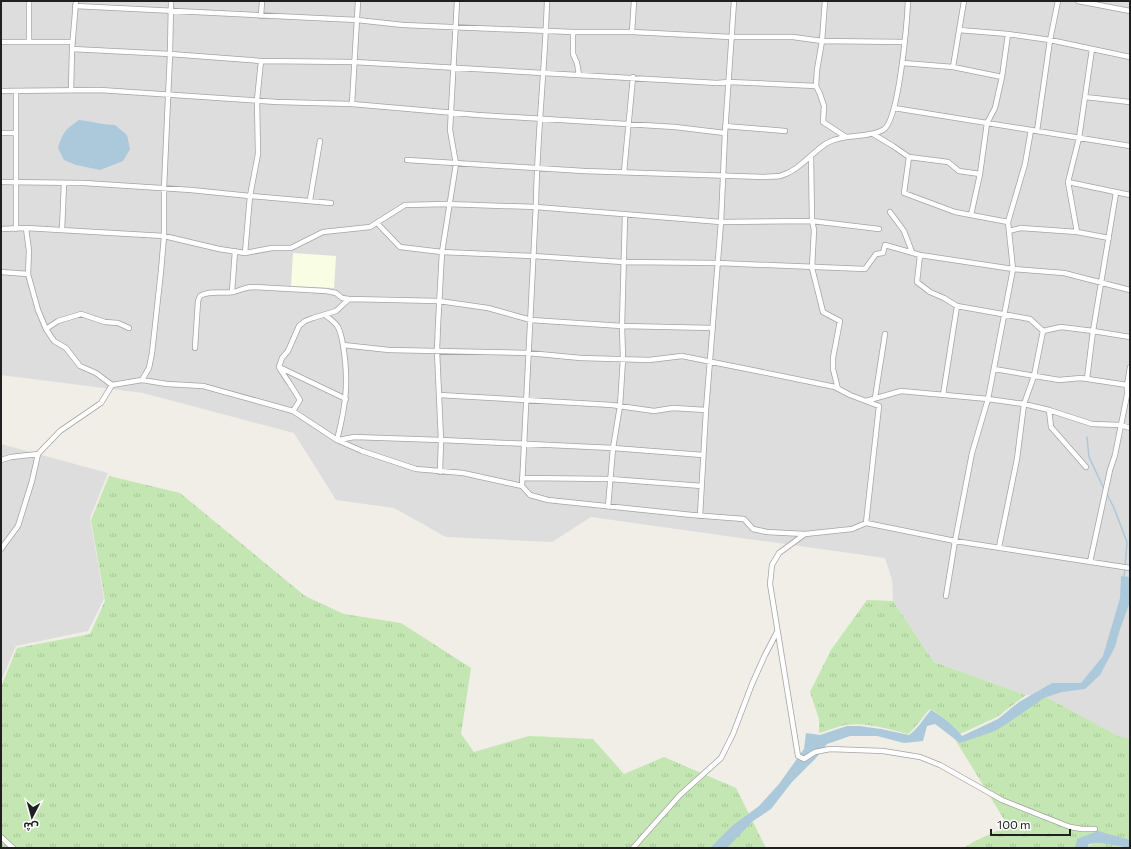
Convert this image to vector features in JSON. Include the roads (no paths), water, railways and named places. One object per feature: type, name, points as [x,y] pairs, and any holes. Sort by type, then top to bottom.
[{"type":"street","points":[[29,1],[29,42]]},
{"type":"street","points":[[142,380],[149,368],[152,353],[164,236],[164,188],[171,1]]},
{"type":"street","points":[[261,16],[262,1]]},
{"type":"street","points":[[352,104],[358,1]]},
{"type":"street","points":[[440,472],[441,440],[437,351],[442,252],[456,164],[450,130],[457,1]]},
{"type":"street","points":[[522,486],[536,207],[536,168],[544,74],[547,1]]},
{"type":"street","points":[[632,32],[634,1]]},
{"type":"street","points":[[700,516],[709,361],[721,222],[725,126],[734,1]]},
{"type":"street","points":[[824,1],[822,41],[816,86],[824,106],[823,122],[846,137]]},
{"type":"street","points":[[407,160],[456,164],[624,172],[778,176],[794,169],[828,143],[846,137],[873,134],[887,128],[892,119],[903,63],[908,1]]},
{"type":"street","points":[[953,67],[964,1]]},
{"type":"street","points":[[1037,131],[1050,40],[1058,1]]},
{"type":"street","points":[[1078,1],[1130,10]]},
{"type":"street","points":[[71,90],[72,49],[76,4],[261,16],[357,20],[403,25],[573,32],[632,32],[731,37],[793,37],[822,41],[905,42]]},
{"type":"street","points":[[959,30],[1008,34],[1050,40],[1130,57]]},
{"type":"street","points":[[573,32],[572,54],[577,63],[579,75]]},
{"type":"street","points":[[971,215],[980,174],[987,123],[995,108],[1002,77],[1008,34]]},
{"type":"street","points":[[1,42],[73,42]]},
{"type":"street","points":[[72,49],[170,54],[261,61],[354,62],[453,67],[544,74],[633,77],[718,83],[729,82],[816,86]]},
{"type":"street","points":[[1077,232],[1068,182],[1079,138],[1092,49]]},
{"type":"street","points":[[245,253],[250,196],[258,154],[257,100],[261,61]]},
{"type":"street","points":[[903,63],[953,67],[1002,77]]},
{"type":"street","points":[[624,172],[633,77]]},
{"type":"street","points":[[1,91],[71,90],[352,104],[451,113],[675,127],[725,133]]},
{"type":"street","points":[[16,91],[16,229]]},
{"type":"street","points":[[1085,97],[1130,102]]},
{"type":"street","points":[[894,108],[1130,146]]},
{"type":"street","points":[[725,126],[785,131]]},
{"type":"street","points":[[946,596],[972,453],[988,399],[1013,269],[1008,222],[1026,164],[1032,130]]},
{"type":"street","points":[[1,133],[16,133]]},
{"type":"street","points":[[873,134],[909,157],[948,162],[959,171],[980,174]]},
{"type":"street","points":[[310,200],[320,141]]},
{"type":"street","points":[[810,156],[812,221],[814,230],[812,268],[824,312],[840,321],[833,358],[833,369],[838,389]]},
{"type":"street","points":[[909,157],[904,193],[955,212],[1008,222]]},
{"type":"street","points":[[1,182],[64,183],[164,188],[331,203]]},
{"type":"street","points":[[1068,182],[1130,195]]},
{"type":"street","points":[[62,230],[64,183]]},
{"type":"street","points":[[1088,379],[1093,331],[1116,192]]},
{"type":"street","points":[[1,228],[26,228],[164,236],[245,253],[272,248],[291,248],[323,232],[370,227],[405,205],[450,204],[536,207],[721,222],[812,221],[879,229]]},
{"type":"street","points":[[890,212],[904,231],[912,252]]},
{"type":"street","points":[[608,507],[613,448],[620,406],[623,359],[622,326],[625,215]]},
{"type":"street","points":[[377,223],[400,247],[442,252],[623,262],[718,263],[865,269],[876,254],[883,253],[885,245],[920,254],[1013,269],[1064,273],[1130,290]]},
{"type":"street","points":[[26,228],[29,251],[28,274],[38,310],[46,329],[54,341],[66,348],[80,366],[112,384],[142,380],[167,384],[203,386],[293,411],[337,440],[362,451],[416,469],[463,474],[522,486],[530,495],[538,498],[608,507],[700,516],[744,518],[753,529],[767,532],[805,534],[852,529],[866,523],[955,541],[1130,568]]},
{"type":"street","points":[[1009,231],[1021,228],[1077,232],[1108,238]]},
{"type":"street","points":[[232,292],[235,251]]},
{"type":"street","points":[[920,254],[917,282],[930,292],[957,306],[1030,319],[1043,331]]},
{"type":"street","points":[[1,272],[28,274]]},
{"type":"street","points":[[195,348],[198,301],[200,296],[207,293],[232,292],[248,287],[326,291],[336,293],[342,298],[349,299],[439,301],[488,308],[531,320],[622,326],[713,328]]},
{"type":"street","points":[[279,367],[282,358],[288,351],[299,326],[309,319],[336,311],[349,299]]},
{"type":"street","points":[[943,395],[957,306]]},
{"type":"street","points":[[46,329],[58,321],[81,314],[105,322],[118,323],[129,328]]},
{"type":"street","points":[[325,315],[338,327],[346,354],[346,399],[337,440]]},
{"type":"street","points":[[1043,331],[1061,328],[1130,337]]},
{"type":"street","points":[[999,548],[1017,459],[1024,404],[1034,376],[1043,331]]},
{"type":"street","points":[[875,398],[886,334]]},
{"type":"street","points":[[343,345],[389,350],[528,353],[649,360],[682,356],[798,379],[838,389],[879,406],[866,523]]},
{"type":"street","points":[[279,367],[300,400],[293,411]]},
{"type":"street","points":[[279,367],[346,399]]},
{"type":"street","points":[[1090,562],[1110,470],[1115,455],[1127,395],[1130,367]]},
{"type":"street","points":[[994,369],[1059,380],[1081,378],[1127,385]]},
{"type":"street","points":[[1,549],[18,526],[38,454],[60,431],[101,403],[112,384]]},
{"type":"street","points":[[866,401],[901,391],[988,399],[1024,404],[1049,410],[1092,424],[1121,425],[1130,428]]},
{"type":"street","points":[[439,395],[620,406],[654,411],[672,408],[706,410]]},
{"type":"street","points":[[1049,410],[1050,427],[1086,468]]},
{"type":"street","points":[[337,440],[354,438],[441,440],[613,448],[703,455]]},
{"type":"street","points":[[1,460],[11,457],[38,454]]},
{"type":"street","points":[[522,478],[610,479],[702,486]]},
{"type":"street","points":[[805,534],[779,553],[772,565],[770,584],[794,739],[798,756],[804,759],[815,752],[830,749],[883,751],[920,757],[940,765],[1002,800],[1070,827],[1095,829]]},
{"type":"street","points":[[633,848],[680,795],[721,758],[733,734],[752,684],[778,632]]},
{"type":"street","points":[[1,837],[13,848]]},
{"type":"water","points":[[79,120],[115,125],[127,135],[130,149],[123,161],[100,170],[76,165],[64,160],[58,148],[65,132]]},
{"type":"water","points":[[1121,576],[1130,577],[1130,602],[1115,647],[1100,675],[1085,689],[1062,692],[1044,698],[995,731],[960,743],[935,724],[927,726],[923,741],[904,743],[877,736],[850,736],[827,744],[816,758],[792,782],[771,809],[753,821],[727,848],[710,848],[732,826],[759,806],[779,784],[804,749],[806,733],[820,735],[847,726],[859,726],[909,735],[918,727],[931,710],[940,715],[962,736],[998,719],[1019,702],[1052,683],[1081,683],[1103,656],[1120,598]]},
{"type":"water","points":[[1098,831],[1130,840],[1130,848],[1099,843],[1089,844],[1087,848],[1075,848],[1077,839]]},
{"type":"waterway","points":[[1087,437],[1089,457],[1104,489]]},
{"type":"waterway","points":[[1107,494],[1127,542],[1124,578]]}]
